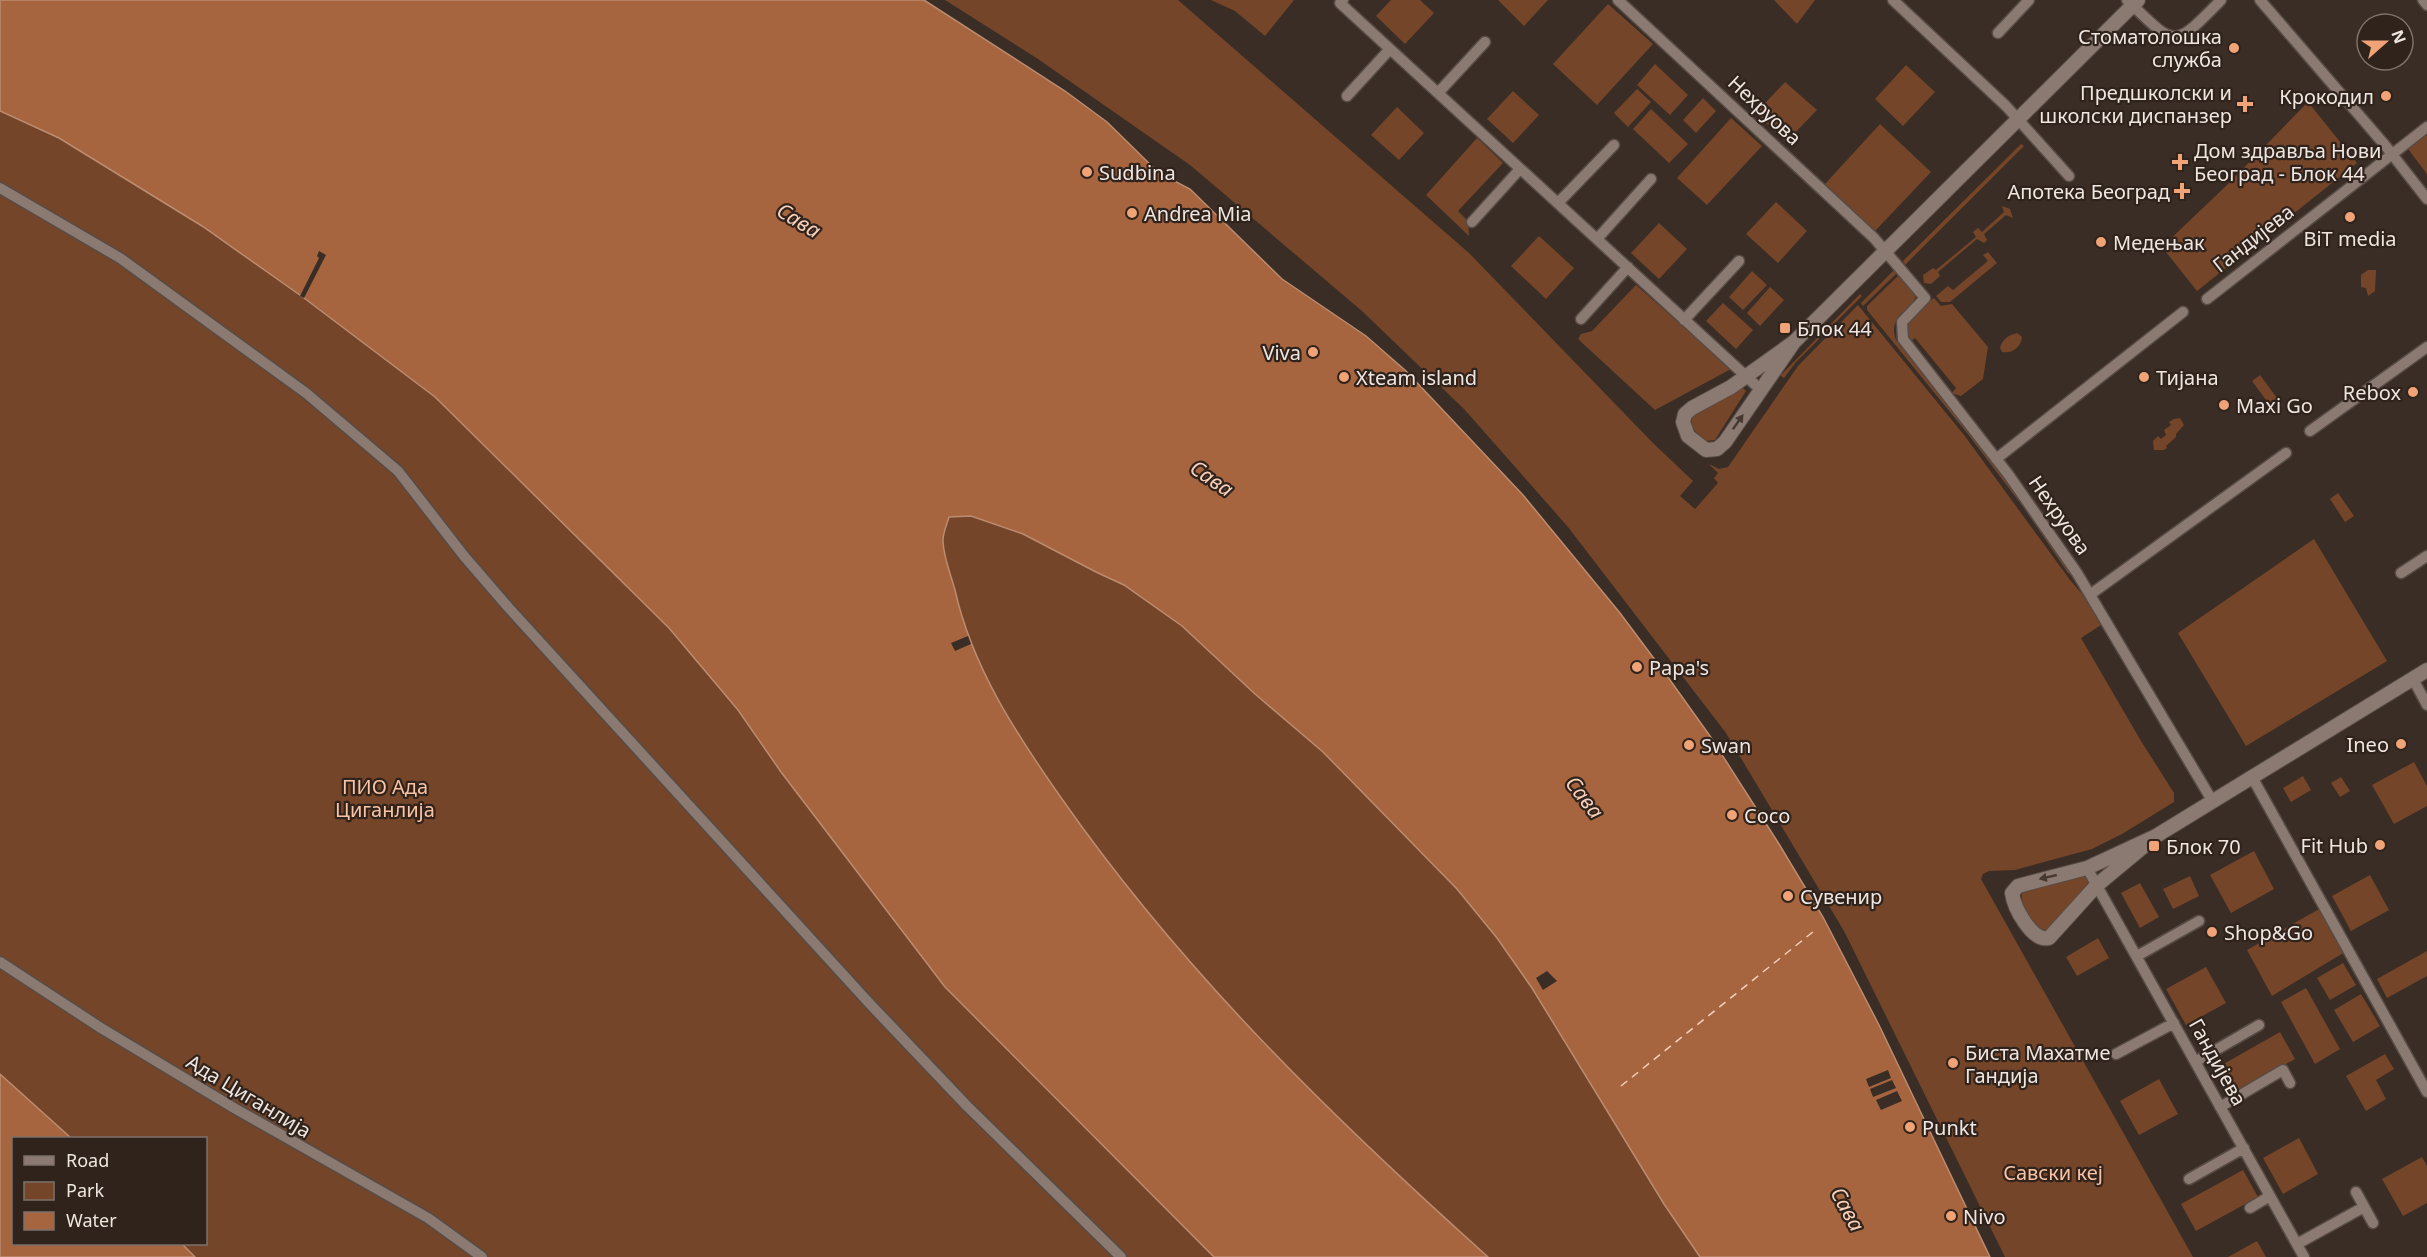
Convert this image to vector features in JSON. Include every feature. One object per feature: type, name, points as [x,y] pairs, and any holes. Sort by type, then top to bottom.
[{"type":"street","points":[[1343,0],[1340,3],[1761,390]]},
{"type":"street","name":"Нехруова","points":[[1618,0],[1885,250],[1926,298],[1902,322],[1902,339],[1996,459],[2091,594]]},
{"type":"street","points":[[1893,0],[2018,119],[2069,176]]},
{"type":"street","points":[[1998,33],[2029,0]]},
{"type":"street","points":[[1794,342],[1718,449],[1706,450],[1688,436],[1683,422],[1685,414],[1746,377],[1794,342],[2132,2],[2161,33],[2175,38],[2184,36],[2221,0]]},
{"type":"street","points":[[2260,0],[2393,154],[2427,199]]},
{"type":"street","points":[[2423,0],[2427,5]]},
{"type":"street","points":[[1438,93],[1485,42]]},
{"type":"street","points":[[1347,96],[1390,49]]},
{"type":"street","name":"Гандијева","points":[[2207,299],[2427,127]]},
{"type":"street","points":[[1558,203],[1614,144]]},
{"type":"street","points":[[1472,222],[1520,169]]},
{"type":"street","points":[[1597,239],[1650,179]]},
{"type":"street","points":[[0,188],[120,258],[306,393],[398,471],[464,556],[508,607],[870,1004],[967,1106],[1120,1257]]},
{"type":"street","points":[[1684,320],[1739,261]]},
{"type":"street","points":[[1581,319],[1628,267]]},
{"type":"street","points":[[1996,459],[2183,312]]},
{"type":"street","points":[[2310,431],[2427,347]]},
{"type":"street","points":[[2212,802],[2091,594],[2286,453]]},
{"type":"street","points":[[2401,573],[2427,556]]},
{"type":"street","points":[[2156,837],[2087,868],[2018,886],[2012,893],[2015,904],[2037,937],[2049,938],[2056,934],[2097,885],[2156,837],[2427,670]]},
{"type":"street","points":[[2413,679],[2427,705]]},
{"type":"street","points":[[2252,777],[2427,1092]]},
{"type":"street","name":"Гандијева","points":[[2087,868],[2304,1257]]},
{"type":"street","points":[[2137,956],[2199,921]]},
{"type":"street","name":"Ада Циганлија","points":[[0,962],[101,1028],[224,1102],[428,1218],[482,1257]]},
{"type":"street","points":[[2116,1054],[2174,1023]]},
{"type":"street","points":[[2196,1062],[2259,1025]]},
{"type":"street","points":[[2220,1107],[2283,1070],[2290,1083]]},
{"type":"street","points":[[2189,1179],[2244,1149]]},
{"type":"street","points":[[2356,1192],[2373,1223]]},
{"type":"street","points":[[2250,1208],[2270,1196]]},
{"type":"street","points":[[2297,1244],[2364,1207]]},
{"type":"green space","name":"Савски кеј","points":[[945,0],[1178,0],[1469,253],[1652,442],[1693,481],[1680,496],[1695,509],[1718,483],[1714,478],[1718,473],[1709,464],[1719,469],[1728,467],[1798,366],[1858,305],[1964,435],[2083,595],[2101,625],[2081,638],[2174,793],[2174,802],[2122,834],[2092,849],[2015,870],[1989,871],[1983,874],[1981,879],[2193,1257],[2005,1257],[1844,931],[1726,733],[1568,527],[1464,409],[1362,311],[1190,165],[1038,59]]},
{"type":"green space","points":[[1211,0],[1294,0],[1265,36],[1235,11]]},
{"type":"green space","points":[[1391,0],[1420,0],[1434,13],[1405,44],[1376,16]]},
{"type":"green space","points":[[1498,0],[1548,0],[1524,26]]},
{"type":"green space","points":[[1774,0],[1815,0],[1797,24]]},
{"type":"green space","points":[[1608,4],[1653,44],[1597,105],[1553,64]]},
{"type":"green space","name":"ПИО Ада Циганлија","points":[[0,57],[431,311],[1269,1257],[0,1257]]},
{"type":"green space","points":[[1655,64],[1688,95],[1670,115],[1637,85]]},
{"type":"green space","points":[[1906,65],[1935,92],[1903,126],[1875,99]]},
{"type":"green space","points":[[1785,82],[1817,110],[1786,142],[1756,113]]},
{"type":"green space","points":[[1637,89],[1651,102],[1628,127],[1614,113]]},
{"type":"green space","points":[[1513,91],[1539,115],[1513,143],[1487,119]]},
{"type":"green space","points":[[1703,98],[1716,111],[1696,133],[1683,120]]},
{"type":"green space","points":[[2308,102],[2357,163],[2197,291],[2162,247],[2228,184]]},
{"type":"green space","points":[[1397,107],[1424,133],[1399,160],[1371,135]]},
{"type":"green space","points":[[1651,109],[1688,144],[1669,163],[1633,129]]},
{"type":"green space","points":[[1731,118],[1762,146],[1707,205],[1677,178]]},
{"type":"green space","points":[[1880,124],[1931,172],[1875,231],[1825,184]]},
{"type":"green space","points":[[2427,135],[2427,174],[2408,149]]},
{"type":"green space","points":[[1477,138],[1503,163],[1458,211],[1468,221],[1469,236],[1426,195]]},
{"type":"green space","points":[[2021,144],[2024,146],[1905,265],[1903,261]]},
{"type":"green space","points":[[1776,202],[1807,231],[1778,263],[1746,234]]},
{"type":"green space","points":[[2002,206],[2010,209],[2013,218],[2006,215],[1984,234],[1987,240],[1984,243],[1977,239],[1938,272],[1940,276],[1931,284],[1924,283],[1923,275],[1933,268],[1936,270],[1976,237],[1973,232],[1978,228],[1982,232],[2004,212]]},
{"type":"green space","points":[[1659,223],[1687,249],[1659,279],[1631,253]]},
{"type":"green space","points":[[1539,236],[1574,268],[1546,299],[1511,266]]},
{"type":"green space","points":[[1988,252],[1997,263],[1950,302],[1941,302],[1936,296],[1948,286],[1953,290],[1988,261],[1983,255]]},
{"type":"green space","points":[[1895,269],[1898,272],[1863,306],[1861,303]]},
{"type":"green space","points":[[2368,270],[2376,270],[2375,291],[2368,296],[2366,288],[2361,287],[2361,275]]},
{"type":"green space","points":[[1752,271],[1767,285],[1743,310],[1729,297]]},
{"type":"green space","points":[[1900,274],[1911,285],[1915,299],[1895,323],[1896,340],[1998,469],[2074,577],[2068,573],[2024,508],[1967,433],[1867,310],[1867,306]]},
{"type":"green space","points":[[1636,285],[1731,369],[1655,410],[1578,339],[1581,334],[1592,331]]},
{"type":"green space","points":[[1770,287],[1784,300],[1760,326],[1747,313]]},
{"type":"green space","points":[[1860,294],[1862,296],[1796,362],[1784,378],[1777,373],[1782,374]]},
{"type":"green space","points":[[1934,298],[1941,306],[1952,304],[1988,347],[1983,379],[1961,396],[1952,393],[1956,388],[1915,338],[1909,343],[1907,327],[1909,321]]},
{"type":"green space","points":[[1723,303],[1753,330],[1736,349],[1706,321]]},
{"type":"green space","points":[[2017,333],[2022,337],[2018,347],[2009,352],[2002,352],[2000,348],[2004,340]]},
{"type":"green space","points":[[2260,375],[2283,406],[2269,404],[2252,381]]},
{"type":"green space","points":[[1743,388],[1746,391],[1715,440],[1705,441],[1692,425],[1694,412]]},
{"type":"green space","points":[[2180,418],[2184,425],[2176,437],[2164,450],[2154,450],[2153,441],[2158,436],[2161,439],[2166,435],[2164,430],[2171,425],[2169,422]]},
{"type":"green space","points":[[2338,493],[2354,516],[2345,522],[2330,499]]},
{"type":"green space","points":[[971,516],[1023,534],[1124,585],[1153,603],[1182,626],[1255,694],[1323,752],[1457,889],[1497,938],[1532,988],[1664,1204],[1700,1257],[1488,1257],[1316,1096],[1209,983],[1158,924],[1062,799],[1013,725],[984,673],[973,646],[944,552],[943,537],[949,517]]},
{"type":"green space","points":[[2314,539],[2387,661],[2246,746],[2178,633]]},
{"type":"green space","points":[[2414,762],[2427,786],[2427,806],[2394,824],[2372,785]]},
{"type":"green space","points":[[2303,776],[2311,790],[2291,802],[2283,788]]},
{"type":"green space","points":[[2341,777],[2350,791],[2340,797],[2331,783]]},
{"type":"green space","points":[[2254,851],[2274,889],[2231,913],[2210,875]]},
{"type":"green space","points":[[2083,875],[2088,879],[2089,886],[2047,931],[2036,928],[2022,905],[2024,890]]},
{"type":"green space","points":[[2370,875],[2389,910],[2351,931],[2332,896]]},
{"type":"green space","points":[[2190,876],[2199,896],[2173,909],[2163,889]]},
{"type":"green space","points":[[2140,883],[2159,917],[2140,928],[2121,893]]},
{"type":"green space","points":[[2321,908],[2345,952],[2272,996],[2247,950]]},
{"type":"green space","points":[[2098,938],[2109,958],[2077,976],[2066,957]]},
{"type":"green space","points":[[2427,951],[2427,976],[2387,998],[2377,979]]},
{"type":"green space","points":[[2343,963],[2356,985],[2330,1000],[2317,978]]},
{"type":"green space","points":[[2206,967],[2226,1003],[2186,1025],[2166,989]]},
{"type":"green space","points":[[2306,988],[2340,1049],[2315,1064],[2281,1002]]},
{"type":"green space","points":[[2361,994],[2380,1026],[2353,1042],[2334,1010]]},
{"type":"green space","points":[[2280,1032],[2295,1059],[2228,1097],[2213,1070]]},
{"type":"green space","points":[[2385,1054],[2394,1069],[2376,1080],[2386,1099],[2366,1111],[2346,1076]]},
{"type":"green space","points":[[2159,1079],[2178,1114],[2139,1135],[2120,1101]]},
{"type":"green space","points":[[2299,1138],[2318,1174],[2283,1194],[2263,1158]]},
{"type":"green space","points":[[2422,1157],[2427,1166],[2427,1203],[2403,1216],[2382,1179]]},
{"type":"green space","points":[[2243,1170],[2258,1197],[2196,1231],[2181,1204]]},
{"type":"green space","points":[[2257,1241],[2266,1257],[2228,1257]]},
{"type":"water","name":"Сава","points":[[0,0],[924,0],[1065,91],[1107,122],[1159,173],[1190,189],[1282,279],[1366,336],[1406,371],[1523,495],[1620,613],[1670,680],[1710,736],[1779,844],[1823,917],[1879,1025],[1990,1257],[1700,1257],[1664,1204],[1532,988],[1497,938],[1457,889],[1323,752],[1255,694],[1182,626],[1124,585],[1023,534],[971,516],[949,517],[943,537],[944,552],[973,646],[984,673],[1013,725],[1062,799],[1158,924],[1262,1040],[1372,1150],[1488,1257],[1214,1257],[945,987],[781,772],[738,710],[669,628],[435,397],[304,298],[202,226],[59,138],[0,111]]},
{"type":"water","points":[[0,1074],[70,1137],[12,1137],[12,1245],[183,1245],[195,1257],[0,1257]]},
{"type":"pier","points":[[319,251],[326,255],[304,298],[300,296],[319,258],[317,256]]},
{"type":"pier","points":[[968,636],[971,644],[955,651],[951,643]]},
{"type":"pier","points":[[1547,971],[1557,981],[1543,990],[1536,978]]},
{"type":"pier","points":[[1888,1070],[1891,1078],[1869,1087],[1866,1079]]},
{"type":"pier","points":[[1892,1080],[1896,1088],[1873,1097],[1870,1089]]},
{"type":"pier","points":[[1897,1091],[1902,1101],[1881,1110],[1876,1100]]},
{"type":"ferry route","points":[[1621,1086],[1814,931]]},
{"type":"place","name":"Стоматолошка служба","points":[[2234,48]]},
{"type":"place","name":"Крокодил","points":[[2386,96]]},
{"type":"place","name":"Предшколски и школски диспанзер","points":[[2245,104]]},
{"type":"place","name":"Дом здравља Нови Београд - Блок 44","points":[[2180,162]]},
{"type":"place","name":"Sudbina","points":[[1087,172]]},
{"type":"place","name":"Апотека Београд","points":[[2182,191]]},
{"type":"place","name":"Andrea Mia","points":[[1132,213]]},
{"type":"place","name":"BiT media","points":[[2350,217]]},
{"type":"place","name":"Медењак","points":[[2101,242]]},
{"type":"place","name":"Блок 44","points":[[1785,328]]},
{"type":"place","name":"Viva","points":[[1313,352]]},
{"type":"place","name":"Xteam island","points":[[1344,377]]},
{"type":"place","name":"Тијана","points":[[2144,377]]},
{"type":"place","name":"Rebox","points":[[2413,392]]},
{"type":"place","name":"Maxi Go","points":[[2224,405]]},
{"type":"place","name":"Papa's","points":[[1637,667]]},
{"type":"place","name":"Ineo","points":[[2401,744]]},
{"type":"place","name":"Swan","points":[[1689,745]]},
{"type":"place","name":"Coco","points":[[1732,815]]},
{"type":"place","name":"Fit Hub","points":[[2380,845]]},
{"type":"place","name":"Блок 70","points":[[2154,846]]},
{"type":"place","name":"Сувенир","points":[[1788,896]]},
{"type":"place","name":"Shop&Go","points":[[2212,932]]},
{"type":"place","name":"Биста Махатме Гандија","points":[[1953,1063]]},
{"type":"place","name":"Punkt","points":[[1910,1127]]},
{"type":"place","name":"Nivo","points":[[1951,1216]]}]
